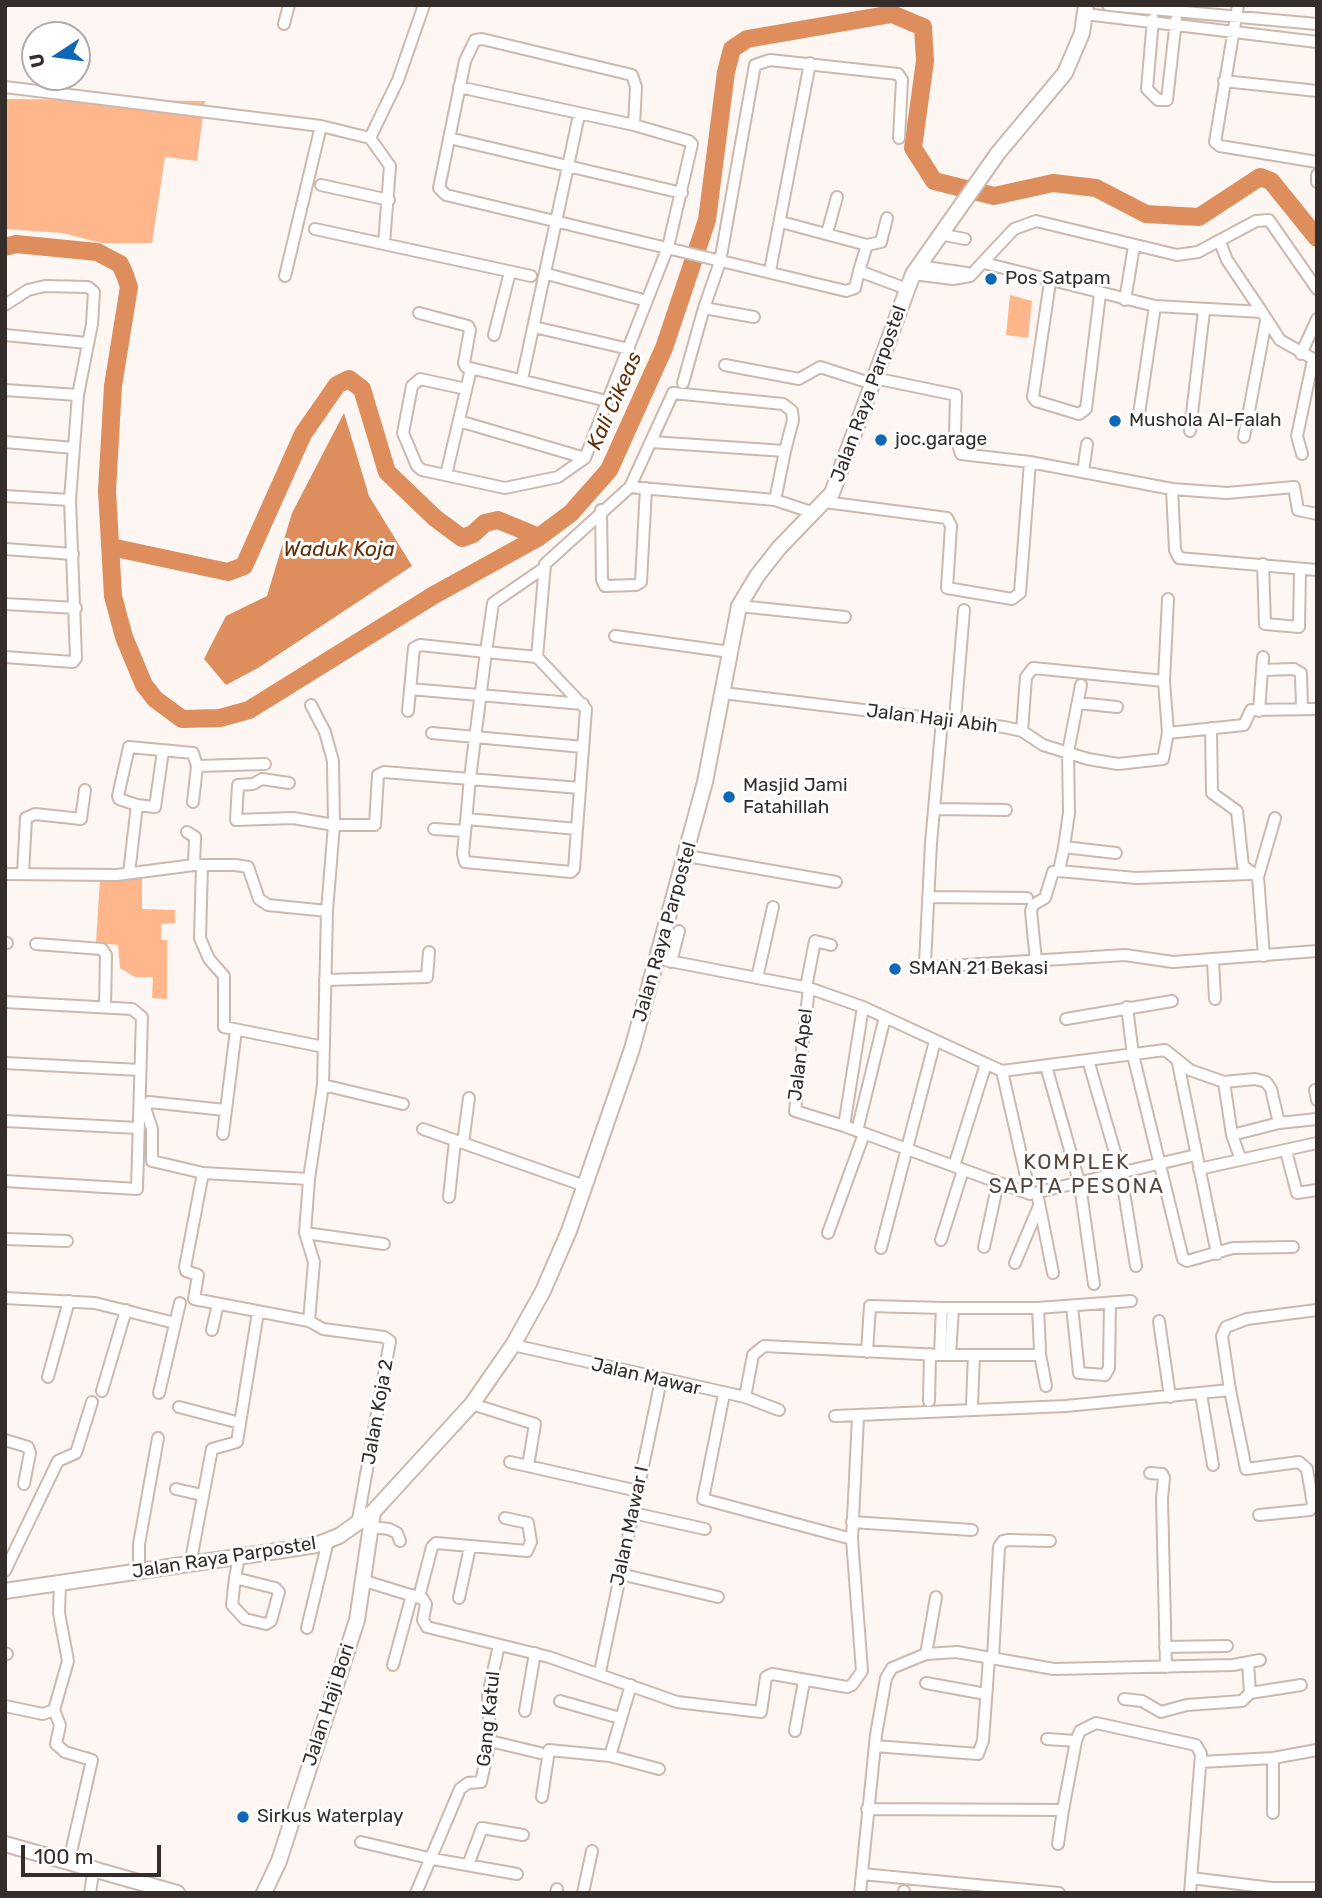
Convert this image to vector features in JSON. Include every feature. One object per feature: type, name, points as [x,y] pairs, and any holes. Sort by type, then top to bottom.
[{"type":"main road","name":"Jalan Raya Parpostel","points":[[5,1591],[239,1557],[328,1541],[367,1522],[472,1404],[513,1345],[543,1291],[585,1186],[665,961],[739,606],[765,566],[825,502],[856,435],[873,381],[915,270],[998,153],[1065,73],[1078,48],[1086,10]]},
{"type":"main road","name":"Jalan Haji Bori","points":[[264,1893],[278,1861],[357,1620],[365,1581],[367,1522]]},
{"type":"main road","points":[[5,1844],[94,1867],[177,1893]]},
{"type":"street","points":[[284,24],[289,5]]},
{"type":"street","points":[[370,138],[409,52],[424,5]]},
{"type":"street","points":[[1108,5],[1177,11],[1237,11],[1317,24]]},
{"type":"street","points":[[1154,9],[1147,89],[1158,100],[1167,100],[1177,11]]},
{"type":"street","points":[[1086,10],[1152,23],[1317,42]]},
{"type":"street","points":[[1237,11],[1231,31],[1214,138],[1217,144],[1317,162]]},
{"type":"street","points":[[634,125],[636,87],[632,75],[482,39],[470,46],[439,188],[442,193],[849,292],[855,288],[867,245]]},
{"type":"street","points":[[683,383],[715,260],[752,69],[761,61],[770,60],[900,76],[899,138]]},
{"type":"street","points":[[770,271],[810,63]]},
{"type":"street","points":[[1224,81],[1317,90]]},
{"type":"street","points":[[5,87],[321,126],[370,138],[389,163],[389,200],[384,244]]},
{"type":"street","points":[[459,87],[634,125],[692,144],[673,248],[647,301],[585,458],[558,477],[505,488],[417,466],[403,433],[412,386],[420,379],[466,389]]},
{"type":"street","points":[[522,379],[547,274],[579,114]]},
{"type":"street","points":[[285,276],[321,126]]},
{"type":"street","points":[[449,138],[682,193]]},
{"type":"street","points":[[1317,175],[1317,182]]},
{"type":"street","points":[[321,184],[389,200]]},
{"type":"street","points":[[827,233],[837,197]]},
{"type":"street","points":[[781,222],[867,245],[881,242],[887,218]]},
{"type":"street","points":[[915,270],[973,274],[984,264],[1000,241],[1014,229],[1036,221],[1177,255],[1198,252],[1256,221],[1269,220],[1317,289]]},
{"type":"street","points":[[315,229],[531,276]]},
{"type":"street","points":[[943,229],[965,239]]},
{"type":"street","points":[[1220,242],[1227,260],[1280,340],[1315,361],[1297,436],[1302,454]]},
{"type":"street","points":[[1125,300],[1134,246]]},
{"type":"street","points":[[984,264],[1155,306],[1264,316]]},
{"type":"street","points":[[859,271],[907,289]]},
{"type":"street","points":[[494,335],[510,272]]},
{"type":"street","points":[[547,274],[647,301]]},
{"type":"street","points":[[1050,282],[1032,392],[1036,401],[1079,414],[1086,409],[1100,294]]},
{"type":"street","points":[[5,305],[28,290],[45,286],[92,289],[95,303],[78,395],[70,500],[76,608],[75,660],[5,657]]},
{"type":"street","points":[[1139,414],[1155,306]]},
{"type":"street","points":[[704,308],[754,317]]},
{"type":"street","points":[[1190,431],[1204,311]]},
{"type":"street","points":[[419,313],[468,326],[470,330],[464,363],[471,369],[607,401]]},
{"type":"street","points":[[1244,437],[1264,316]]},
{"type":"street","points":[[1301,354],[1317,319]]},
{"type":"street","points":[[534,327],[629,349]]},
{"type":"street","points":[[5,335],[87,343]]},
{"type":"street","points":[[725,365],[799,379],[820,367],[873,381],[956,395],[955,435],[961,454],[1030,462],[1172,489],[1227,493],[1294,487],[1298,510],[1317,514]]},
{"type":"street","points":[[446,475],[471,369]]},
{"type":"street","points":[[5,390],[78,395]]},
{"type":"street","points":[[408,710],[412,652],[416,646],[486,652],[537,657],[586,709],[574,869],[566,872],[468,865],[463,855],[470,778],[480,695],[486,652],[493,603],[544,568],[601,510],[630,487],[673,393],[783,404],[792,411],[793,419],[775,500]]},
{"type":"street","points":[[459,421],[585,458]]},
{"type":"street","points":[[5,442],[74,448]]},
{"type":"street","points":[[652,442],[785,451]]},
{"type":"street","points":[[1083,472],[1087,444]]},
{"type":"street","points":[[825,502],[947,518],[951,526],[947,588],[1012,599],[1020,593],[1030,462]]},
{"type":"street","points":[[630,487],[775,500],[814,513]]},
{"type":"street","points":[[601,510],[602,580],[605,586],[636,585],[641,582],[646,488]]},
{"type":"street","points":[[1172,489],[1175,550],[1179,558],[1317,570]]},
{"type":"street","points":[[5,496],[70,500]]},
{"type":"street","points":[[5,549],[73,554]]},
{"type":"street","points":[[1263,564],[1265,624],[1299,627],[1300,570]]},
{"type":"street","points":[[537,657],[544,568]]},
{"type":"street","points":[[1168,599],[1164,681],[1168,733],[1246,723],[1249,711],[1317,709]]},
{"type":"street","points":[[5,604],[76,608]]},
{"type":"street","points":[[739,606],[845,617]]},
{"type":"street","points":[[955,719],[964,610]]},
{"type":"street","points":[[615,636],[730,652]]},
{"type":"street","points":[[1259,711],[1263,657]]},
{"type":"street","points":[[1022,732],[1026,677],[1033,668],[1164,681]]},
{"type":"street","points":[[1262,670],[1294,669],[1301,673],[1302,709]]},
{"type":"street","points":[[1059,870],[1069,813],[1068,752],[1081,685]]},
{"type":"street","points":[[410,689],[583,704]]},
{"type":"street","name":"Jalan Haji Abih","points":[[723,693],[955,719],[1022,732],[1043,745],[1118,764],[1163,759],[1168,733]]},
{"type":"street","points":[[1078,703],[1117,707]]},
{"type":"street","points":[[203,1173],[185,1266],[186,1271],[198,1275],[194,1299],[309,1321],[314,1262],[305,1233],[309,1180],[323,1085],[327,911],[334,825],[333,761],[326,732],[311,705]]},
{"type":"street","points":[[942,719],[925,963],[932,967],[1125,955],[1173,962],[1213,961],[1317,951]]},
{"type":"street","points":[[1211,728],[1212,793],[1237,811],[1243,866],[1254,875]]},
{"type":"street","points":[[432,733],[583,747]]},
{"type":"street","points":[[163,751],[155,807],[119,799],[127,749],[131,747],[193,753],[197,766],[193,802]]},
{"type":"street","points":[[197,766],[265,764]]},
{"type":"street","points":[[289,783],[262,779],[253,784],[238,785],[236,820],[293,818],[334,825],[375,825],[378,775],[384,772],[580,788]]},
{"type":"street","points":[[23,873],[26,818],[35,814],[81,819],[85,790]]},
{"type":"street","points":[[129,873],[137,805]]},
{"type":"street","points":[[934,809],[1006,810]]},
{"type":"street","points":[[1264,956],[1254,875],[1275,818]]},
{"type":"street","points":[[467,819],[577,829]]},
{"type":"street","points":[[434,829],[465,831]]},
{"type":"street","points":[[187,831],[195,837],[200,938],[209,959],[224,976],[224,1027],[324,1047]]},
{"type":"street","points":[[1064,847],[1116,853]]},
{"type":"street","points":[[687,856],[836,882]]},
{"type":"street","points":[[5,874],[129,873],[198,865],[248,867],[259,899],[268,905],[327,911]]},
{"type":"street","points":[[1035,961],[1031,911],[1033,905],[1045,898],[1053,872],[1059,870],[1136,878],[1254,875]]},
{"type":"street","points":[[928,897],[1027,898]]},
{"type":"street","points":[[757,978],[773,907]]},
{"type":"street","points":[[679,932],[665,961],[808,987],[863,1007],[1002,1071],[1162,1049],[1178,1063],[1224,1082],[1255,1079],[1266,1082],[1271,1089],[1279,1123]]},
{"type":"street","points":[[808,987],[815,941],[831,944]]},
{"type":"street","points":[[36,944],[102,949],[106,955],[104,1006]]},
{"type":"street","points":[[325,980],[427,977],[429,952]]},
{"type":"street","points":[[1213,961],[1215,999]]},
{"type":"street","name":"Jalan Apel","points":[[808,987],[795,1111],[844,1126]]},
{"type":"street","points":[[1066,1019],[1172,1001]]},
{"type":"street","points":[[5,1002],[132,1009],[142,1017],[137,1189],[5,1181]]},
{"type":"street","points":[[863,1007],[844,1126],[1033,1194],[1080,1185],[1196,1155]]},
{"type":"street","points":[[1127,1007],[1133,1055],[1183,1259],[1187,1261],[1233,1248],[1293,1247]]},
{"type":"street","points":[[828,1233],[860,1132],[885,1017]]},
{"type":"street","points":[[223,1134],[236,1030]]},
{"type":"street","points":[[881,1248],[935,1041]]},
{"type":"street","points":[[1088,1060],[1121,1174],[1136,1266]]},
{"type":"street","points":[[5,1063],[140,1070]]},
{"type":"street","points":[[1178,1063],[1217,1254]]},
{"type":"street","points":[[941,1240],[986,1064]]},
{"type":"street","points":[[1046,1066],[1080,1185],[1094,1284]]},
{"type":"street","points":[[1002,1071],[1033,1194],[1039,1206],[1053,1273]]},
{"type":"street","points":[[1224,1082],[1232,1135],[1241,1160]]},
{"type":"street","points":[[323,1085],[403,1104]]},
{"type":"street","points":[[449,1197],[468,1098]]},
{"type":"street","points":[[225,1110],[149,1102],[145,1108],[152,1129],[152,1161],[203,1173],[309,1180]]},
{"type":"street","points":[[1232,1135],[1279,1123],[1317,1119]]},
{"type":"street","points":[[5,1121],[138,1128]]},
{"type":"street","points":[[422,1129],[585,1186]]},
{"type":"street","points":[[1199,1169],[1317,1143]]},
{"type":"street","points":[[1286,1151],[1297,1193],[1317,1190]]},
{"type":"street","points":[[984,1247],[998,1183]]},
{"type":"street","points":[[1015,1263],[1039,1206]]},
{"type":"street","points":[[305,1233],[384,1244]]},
{"type":"street","points":[[5,1239],[67,1241]]},
{"type":"street","points":[[6,1302],[69,1301],[126,1310],[175,1324]]},
{"type":"street","points":[[48,1377],[69,1301]]},
{"type":"street","points":[[867,1352],[870,1306],[1038,1308],[1131,1301]]},
{"type":"street","points":[[159,1392],[180,1303]]},
{"type":"street","points":[[1072,1306],[1079,1374],[1105,1375],[1109,1368],[1111,1303]]},
{"type":"street","points":[[212,1330],[218,1304]]},
{"type":"street","points":[[929,1401],[948,1308]]},
{"type":"street","points":[[1038,1308],[1040,1354],[1046,1386]]},
{"type":"street","points":[[102,1391],[126,1310]]},
{"type":"street","points":[[1259,1515],[1310,1510],[1313,1505],[1307,1469],[1299,1462],[1246,1469],[1222,1336],[1226,1326],[1247,1319],[1317,1310]]},
{"type":"street","points":[[190,1564],[212,1449],[237,1442],[258,1312]]},
{"type":"street","name":"Jalan Koja 2","points":[[309,1321],[323,1329],[384,1336],[390,1341],[367,1522]]},
{"type":"street","points":[[1159,1321],[1170,1397]]},
{"type":"street","points":[[745,1397],[753,1355],[764,1346],[776,1344],[940,1355],[1040,1354]]},
{"type":"street","name":"Jalan Mawar","points":[[513,1345],[745,1397],[779,1410]]},
{"type":"street","points":[[972,1404],[974,1355]]},
{"type":"street","name":"Jalan Mawar I","points":[[600,1672],[661,1380]]},
{"type":"street","points":[[835,1416],[858,1417],[1170,1397],[1230,1390]]},
{"type":"street","points":[[724,1394],[703,1499],[852,1539]]},
{"type":"street","points":[[1201,1394],[1213,1465]]},
{"type":"street","points":[[5,1571],[58,1461],[77,1450],[92,1402]]},
{"type":"street","points":[[472,1404],[535,1424],[528,1466]]},
{"type":"street","points":[[179,1407],[240,1423]]},
{"type":"street","points":[[365,1581],[426,1601],[423,1620],[427,1627],[600,1672],[677,1702],[759,1712],[763,1710],[768,1675],[847,1687],[852,1685],[862,1671],[852,1539],[858,1417]]},
{"type":"street","points":[[139,1572],[139,1544],[158,1438]]},
{"type":"street","points":[[5,1440],[28,1447],[30,1453],[24,1484]]},
{"type":"street","points":[[510,1462],[638,1491]]},
{"type":"street","points":[[1150,1473],[1162,1474],[1164,1478],[1161,1498],[1166,1667]]},
{"type":"street","points":[[176,1489],[202,1495]]},
{"type":"street","points":[[633,1513],[705,1530]]},
{"type":"street","points":[[393,1665],[434,1544],[527,1551],[531,1542],[528,1523],[505,1518]]},
{"type":"street","points":[[367,1522],[397,1533],[400,1541]]},
{"type":"street","points":[[852,1522],[972,1530]]},
{"type":"street","points":[[875,1746],[978,1754],[983,1741],[999,1547],[1003,1541],[1009,1540],[1049,1541]]},
{"type":"street","points":[[307,1628],[328,1541]]},
{"type":"street","points":[[459,1598],[470,1547]]},
{"type":"street","points":[[234,1578],[275,1588],[279,1592],[271,1621],[266,1624],[239,1615],[232,1605],[234,1578],[239,1557]]},
{"type":"street","points":[[620,1574],[718,1598]]},
{"type":"street","points":[[60,1583],[59,1613],[68,1661],[54,1710],[60,1725],[55,1738],[58,1748],[92,1760],[69,1861]]},
{"type":"street","points":[[926,1654],[936,1597]]},
{"type":"street","name":"Gang Katul","points":[[416,1893],[433,1860],[460,1789],[468,1783],[481,1782],[490,1741],[488,1695],[499,1645]]},
{"type":"street","points":[[1165,1647],[1227,1646]]},
{"type":"street","points":[[860,1893],[875,1746],[886,1678],[892,1668],[926,1654],[957,1651],[1054,1669],[1166,1667],[1254,1661],[1250,1693],[1247,1699],[1239,1702],[1187,1705],[1161,1712],[1139,1700],[1124,1699]]},
{"type":"street","points":[[525,1712],[535,1653]]},
{"type":"street","points":[[862,1671],[886,1678]]},
{"type":"street","points":[[795,1731],[804,1681]]},
{"type":"street","points":[[926,1683],[986,1694]]},
{"type":"street","points":[[610,1756],[631,1685]]},
{"type":"street","points":[[1250,1693],[1301,1685]]},
{"type":"street","points":[[560,1701],[620,1718]]},
{"type":"street","points":[[5,1706],[43,1714],[54,1710]]},
{"type":"street","points":[[1058,1844],[1080,1731],[1096,1723],[1196,1745],[1200,1748],[1201,1762],[1190,1893]]},
{"type":"street","points":[[1047,1739],[1076,1741]]},
{"type":"street","points":[[490,1741],[540,1753]]},
{"type":"street","points":[[542,1797],[550,1750],[610,1756],[659,1769]]},
{"type":"street","points":[[1201,1762],[1273,1758],[1317,1750]]},
{"type":"street","points":[[1273,1758],[1273,1813]]},
{"type":"street","points":[[867,1809],[1063,1811]]},
{"type":"street","points":[[468,1865],[482,1828],[523,1835]]},
{"type":"street","points":[[362,1842],[433,1860],[517,1874]]},
{"type":"street","points":[[583,1893],[592,1851]]},
{"type":"street","points":[[90,1893],[94,1867]]},
{"type":"street","points":[[862,1874],[997,1890],[1059,1893]]},
{"type":"street","points":[[1191,1878],[1272,1888],[1317,1888]]},
{"type":"shaded area","points":[[5,99],[205,101],[197,161],[165,157],[152,243],[101,243],[63,233],[5,229]]},
{"type":"shaded area","points":[[1010,295],[1032,301],[1028,338],[1006,335]]},
{"type":"shaded area","points":[[142,875],[142,909],[175,910],[175,923],[161,924],[161,940],[167,940],[167,999],[152,998],[153,977],[135,977],[120,968],[118,945],[96,943],[100,879]]},
{"type":"water","name":"Waduk Koja","points":[[344,413],[369,496],[412,566],[258,668],[226,685],[204,659],[226,616],[267,596],[292,513]]},
{"type":"waterway","name":"Kali Cikeas","points":[[5,247],[16,244],[97,252],[120,264],[125,275],[129,287],[113,386],[107,491],[113,596],[124,637],[144,685],[155,699],[182,719],[220,718],[249,710],[434,595],[539,537],[571,513],[609,470],[664,348],[707,220],[726,72],[732,49],[747,39],[892,14],[923,27],[925,61],[913,148],[934,181],[994,196],[1053,183],[1096,188],[1146,214],[1199,217],[1260,177],[1271,181],[1317,238]]},
{"type":"waterway","points":[[111,547],[228,572],[244,566],[303,434],[337,385],[349,379],[362,389],[387,472],[435,518],[462,538],[473,534],[485,523],[498,520],[539,537]]},
{"type":"place","name":"Pos Satpam","points":[[991,279]]},
{"type":"place","name":"Mushola Al-Falah","points":[[1115,421]]},
{"type":"place","name":"joc.garage","points":[[881,440]]},
{"type":"place","name":"Masjid Jami Fatahillah","points":[[729,797]]},
{"type":"place","name":"SMAN 21 Bekasi","points":[[895,969]]},
{"type":"place","name":"Sirkus Waterplay","points":[[243,1817]]},
{"type":"district","name":"KOMPLEK SAPTA PESONA","points":[[1077,1175]]}]
